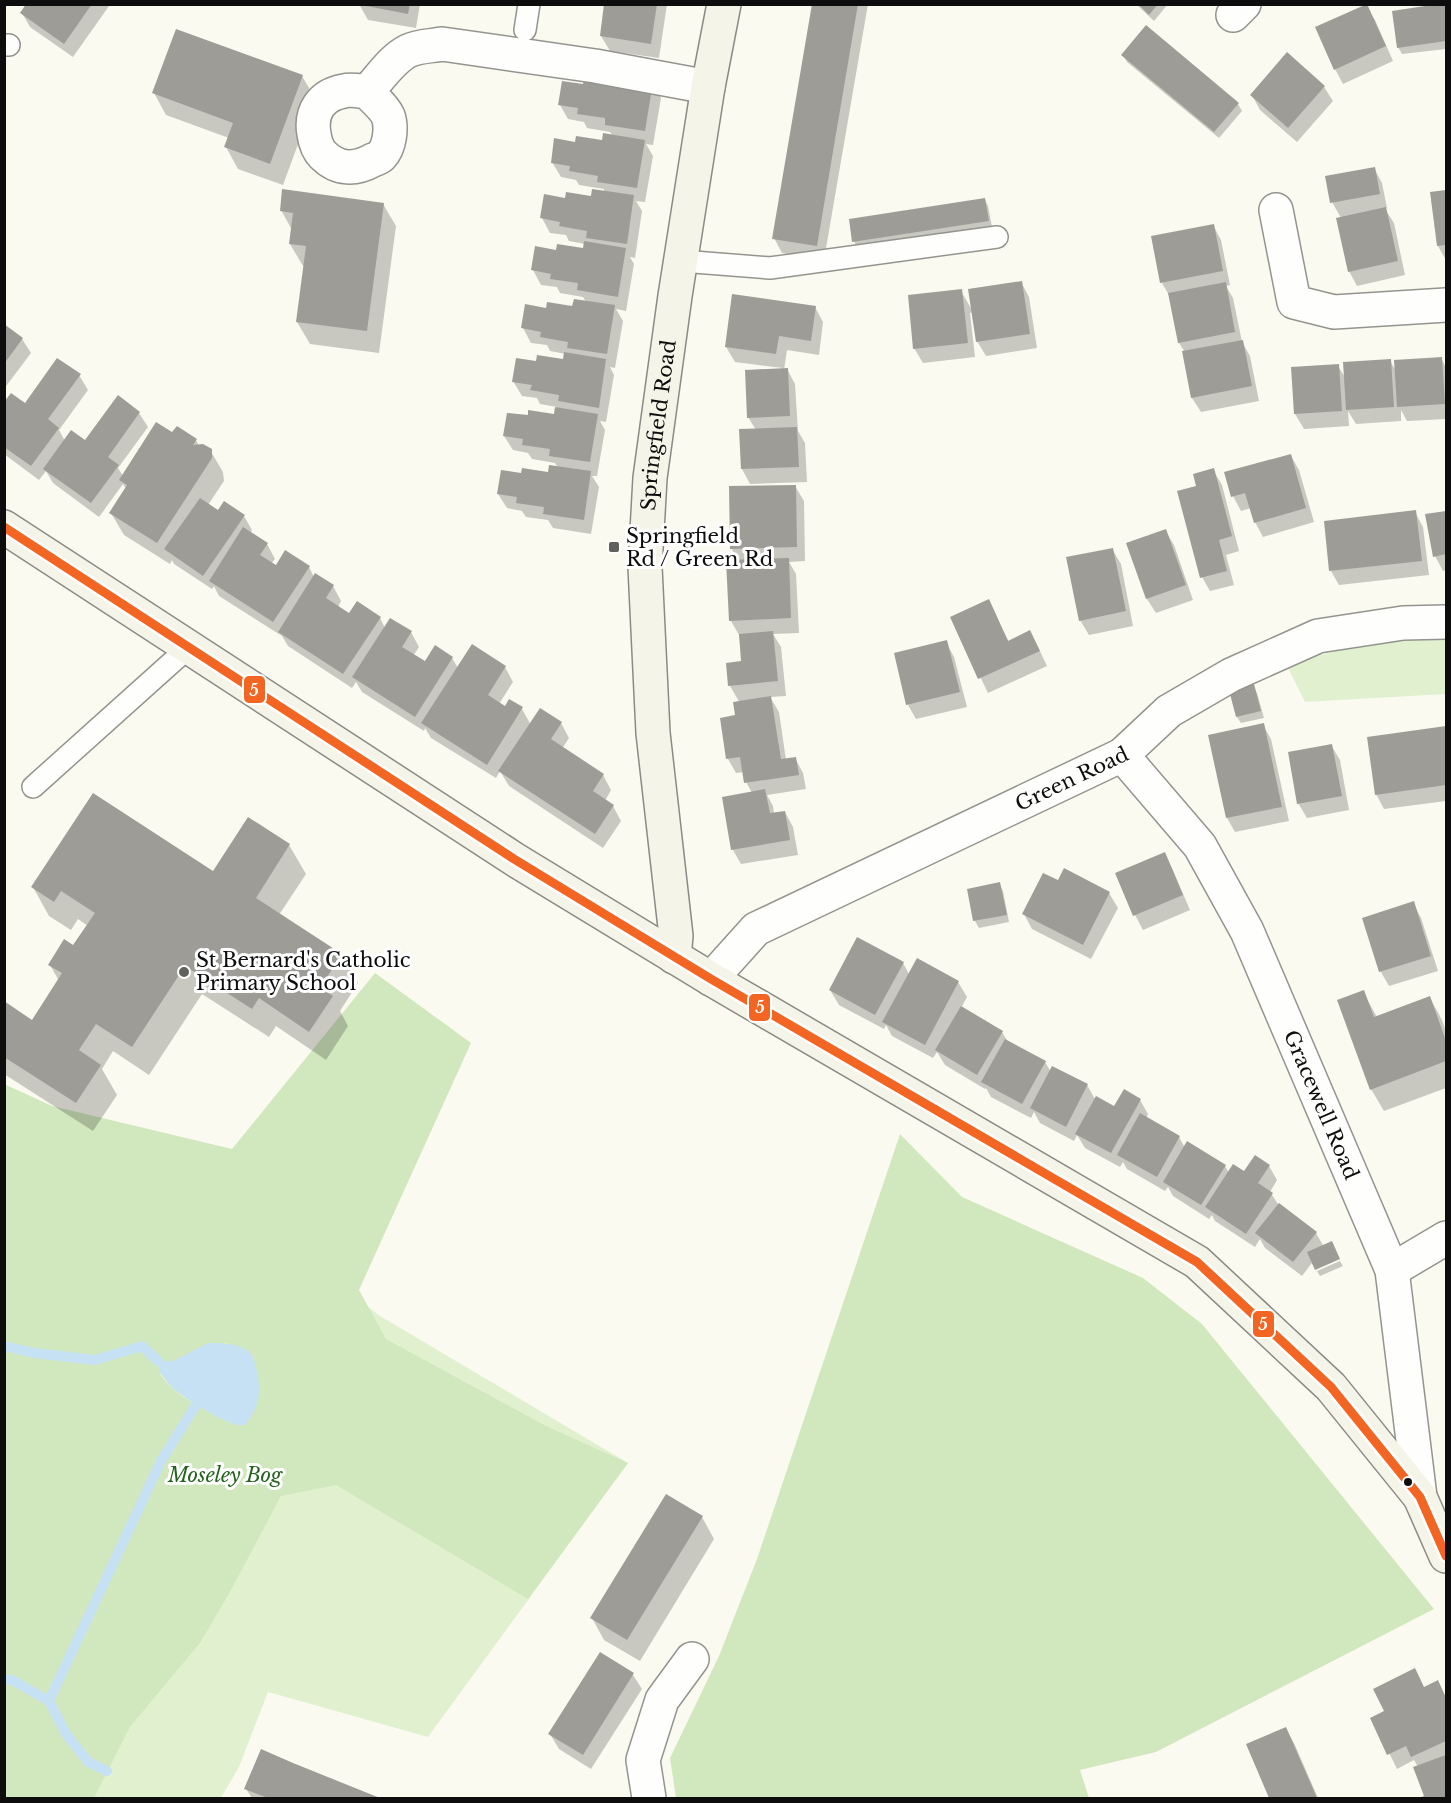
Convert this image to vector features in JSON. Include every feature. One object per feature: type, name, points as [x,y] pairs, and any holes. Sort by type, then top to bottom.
[{"type":"street","name":"Springfield Road","points":[[674,957],[676,936],[652,733],[645,567],[650,477],[708,87],[724,4]]},
{"type":"street","points":[[367,92],[394,62],[408,51],[442,44],[595,66],[708,87]]},
{"type":"street","points":[[1276,210],[1294,302],[1334,312],[1446,305]]},
{"type":"street","points":[[4,527],[513,860],[711,979],[1197,1262],[1331,1387],[1420,1497],[1446,1556]]},
{"type":"street","name":"Green Road","points":[[711,979],[756,929],[1122,754],[1169,711],[1231,675],[1318,636],[1403,623],[1446,622]]},
{"type":"street","name":"Gracewell Road","points":[[1122,754],[1200,846],[1247,931],[1392,1270],[1420,1497]]},
{"type":"street","points":[[1392,1270],[1446,1238]]},
{"type":"street","points":[[649,1798],[643,1760],[662,1700],[692,1659]]},
{"type":"lane","points":[[525,30],[529,4]]},
{"type":"lane","points":[[681,261],[770,268],[997,237]]},
{"type":"lane","points":[[33,787],[189,647]]},
{"type":"green space","points":[[1446,636],[1446,694],[1305,702],[1286,664],[1387,638]]},
{"type":"green space","name":"Moseley Bog","points":[[375,973],[471,1043],[359,1290],[386,1339],[546,1426],[628,1463],[528,1599],[336,1485],[281,1496],[200,1643],[130,1727],[94,1798],[5,1798],[4,1084],[52,1106],[232,1149]],"holes":[[[225,1343],[244,1349],[253,1356],[236,1425],[181,1395],[171,1387],[159,1371],[158,1361],[173,1361]]]},
{"type":"green space","name":"Moseley Bog","points":[[4,1084],[380,1316],[628,1463],[428,1737],[268,1692],[239,1767],[221,1798],[5,1798]]},
{"type":"green space","points":[[900,1134],[962,1197],[1143,1278],[1202,1324],[1434,1609],[1156,1752],[1080,1770],[1089,1798],[676,1798],[670,1758],[719,1656],[757,1559]]},
{"type":"water","points":[[208,1343],[238,1346],[253,1356],[259,1391],[257,1405],[245,1425],[236,1425],[196,1405],[172,1388],[159,1371],[158,1361],[173,1361]]},
{"type":"building","points":[[26,4],[92,4],[64,44],[20,13]]},
{"type":"building","points":[[356,4],[410,4],[408,14]]},
{"type":"building","points":[[604,4],[657,4],[651,44],[600,36]]},
{"type":"building","points":[[812,4],[858,4],[817,246],[772,239]]},
{"type":"building","points":[[1138,4],[1158,4],[1149,15]]},
{"type":"building","points":[[1367,4],[1386,46],[1334,70],[1315,27]]},
{"type":"building","points":[[1446,4],[1446,41],[1397,48],[1392,11]]},
{"type":"building","points":[[1146,25],[1239,103],[1214,132],[1121,55]]},
{"type":"building","points":[[176,29],[303,75],[270,164],[224,147],[233,123],[152,93]]},
{"type":"building","points":[[1287,52],[1325,86],[1288,128],[1250,95]]},
{"type":"building","points":[[584,79],[653,82],[645,131],[605,125],[605,118],[577,114],[578,108],[558,105],[562,81],[583,84]]},
{"type":"building","points":[[603,133],[645,140],[637,188],[597,182],[598,176],[569,171],[570,166],[551,163],[554,138],[575,142],[576,136],[602,140]]},
{"type":"building","points":[[1375,167],[1380,194],[1330,203],[1325,176]]},
{"type":"building","points":[[282,189],[384,203],[367,331],[296,322],[306,246],[289,244],[293,213],[280,211]]},
{"type":"building","points":[[592,189],[634,195],[627,244],[586,238],[587,231],[559,226],[560,222],[540,218],[544,194],[565,198],[566,192],[591,196]]},
{"type":"building","points":[[1446,190],[1446,245],[1437,246],[1430,192]]},
{"type":"building","points":[[985,198],[989,221],[852,242],[849,219]]},
{"type":"building","points":[[1386,207],[1398,261],[1348,272],[1336,218]]},
{"type":"building","points":[[1214,224],[1223,271],[1160,283],[1151,236]]},
{"type":"building","points":[[584,241],[626,248],[618,297],[577,290],[578,283],[550,279],[551,274],[531,270],[535,246],[556,250],[557,244],[583,248]]},
{"type":"building","points":[[1022,281],[1030,334],[976,342],[968,289]]},
{"type":"building","points":[[1226,282],[1235,332],[1178,343],[1168,293]]},
{"type":"building","points":[[962,289],[968,343],[913,349],[908,295]]},
{"type":"building","points":[[732,294],[816,306],[811,341],[779,336],[776,354],[725,347]]},
{"type":"building","points":[[574,299],[615,305],[607,354],[567,348],[568,342],[540,337],[541,332],[521,328],[525,304],[546,308],[547,302],[572,306]]},
{"type":"building","points":[[4,324],[23,338],[4,364]]},
{"type":"building","points":[[1243,340],[1252,386],[1191,398],[1182,351]]},
{"type":"building","points":[[564,352],[606,359],[599,408],[558,401],[559,395],[530,390],[532,385],[512,382],[516,358],[536,361],[537,355],[563,359]]},
{"type":"building","points":[[1442,357],[1445,404],[1397,407],[1394,360]]},
{"type":"building","points":[[57,358],[81,374],[48,419],[59,428],[31,466],[4,447],[4,402],[11,393],[25,403]]},
{"type":"building","points":[[1391,359],[1394,407],[1346,410],[1343,362]]},
{"type":"building","points":[[1339,364],[1342,411],[1294,414],[1291,367]]},
{"type":"building","points":[[788,368],[790,416],[747,418],[745,370]]},
{"type":"building","points":[[118,395],[140,412],[108,457],[119,465],[91,503],[43,469],[71,430],[85,440]]},
{"type":"building","points":[[555,407],[598,414],[590,462],[549,456],[550,449],[522,445],[523,439],[503,436],[507,413],[528,415],[528,410],[554,414]]},
{"type":"building","points":[[156,422],[172,432],[177,426],[197,439],[193,445],[203,444],[212,449],[212,458],[157,543],[109,513],[127,485],[119,480]]},
{"type":"building","points":[[797,427],[799,467],[741,469],[739,429]]},
{"type":"building","points":[[1291,454],[1306,508],[1254,523],[1245,493],[1231,497],[1224,472]]},
{"type":"building","points":[[549,465],[591,471],[584,520],[543,514],[544,507],[516,503],[517,497],[497,494],[501,470],[521,473],[522,468],[548,472]]},
{"type":"building","points":[[1214,468],[1232,536],[1219,540],[1227,571],[1200,578],[1177,491],[1196,486],[1193,474]]},
{"type":"building","points":[[796,485],[797,547],[730,549],[729,486]]},
{"type":"building","points":[[200,498],[218,510],[224,501],[245,515],[203,576],[164,549]]},
{"type":"building","points":[[1416,510],[1422,561],[1329,571],[1324,521]]},
{"type":"building","points":[[1446,511],[1446,554],[1433,557],[1425,514]]},
{"type":"building","points":[[243,527],[268,543],[260,555],[276,565],[285,550],[310,566],[273,622],[209,581]]},
{"type":"building","points":[[1166,529],[1186,585],[1146,599],[1126,543]]},
{"type":"building","points":[[1113,548],[1126,611],[1079,621],[1066,557]]},
{"type":"building","points":[[789,558],[791,618],[729,621],[726,560]]},
{"type":"building","points":[[315,573],[334,585],[326,598],[349,613],[357,601],[381,617],[343,674],[278,632]]},
{"type":"building","points":[[989,599],[1008,641],[1030,630],[1040,651],[978,679],[950,617]]},
{"type":"building","points":[[390,618],[412,631],[402,647],[425,661],[435,645],[453,657],[415,717],[352,677]]},
{"type":"building","points":[[773,631],[778,681],[728,686],[726,663],[741,661],[739,634]]},
{"type":"building","points":[[947,640],[960,692],[906,705],[894,653]]},
{"type":"building","points":[[472,644],[506,666],[488,695],[505,706],[509,699],[523,707],[487,765],[421,723]]},
{"type":"building","points":[[1254,684],[1261,711],[1236,717],[1229,690]]},
{"type":"building","points":[[771,696],[781,759],[796,757],[799,775],[744,783],[740,757],[726,759],[720,718],[735,715],[733,702]]},
{"type":"building","points":[[540,708],[562,722],[551,739],[604,774],[593,791],[614,805],[595,834],[498,771]]},
{"type":"building","points":[[1264,723],[1282,807],[1226,818],[1208,735]]},
{"type":"building","points":[[1446,726],[1446,785],[1375,795],[1367,737]]},
{"type":"building","points":[[1332,744],[1342,796],[1297,804],[1288,752]]},
{"type":"building","points":[[765,789],[770,813],[785,811],[790,840],[731,850],[722,797]]},
{"type":"building","points":[[93,793],[213,871],[248,817],[290,844],[256,898],[342,954],[320,988],[333,996],[309,1032],[259,998],[252,1009],[185,966],[132,1047],[96,1024],[79,1050],[101,1065],[76,1103],[4,1057],[4,1001],[32,1020],[62,973],[48,965],[64,939],[73,945],[95,913],[61,891],[54,902],[31,887]]},
{"type":"building","points":[[1165,852],[1183,895],[1133,916],[1115,873]]},
{"type":"building","points":[[1064,868],[1110,892],[1083,945],[1022,914],[1043,873],[1058,880]]},
{"type":"building","points":[[1000,882],[1007,915],[973,921],[967,889]]},
{"type":"building","points":[[1414,901],[1431,956],[1379,972],[1362,918]]},
{"type":"building","points":[[857,937],[904,962],[875,1015],[829,990]]},
{"type":"building","points":[[917,958],[959,981],[925,1045],[882,1022]]},
{"type":"building","points":[[1364,990],[1374,1017],[1430,996],[1446,1041],[1446,1061],[1370,1090],[1337,1000]]},
{"type":"building","points":[[961,1006],[1003,1031],[977,1075],[935,1050]]},
{"type":"building","points":[[1005,1039],[1046,1061],[1022,1104],[981,1082]]},
{"type":"building","points":[[1052,1066],[1088,1084],[1066,1127],[1030,1108]]},
{"type":"building","points":[[1124,1089],[1141,1099],[1111,1153],[1075,1134],[1096,1096],[1114,1106]]},
{"type":"building","points":[[1140,1113],[1180,1136],[1157,1177],[1117,1155]]},
{"type":"building","points":[[1187,1141],[1226,1165],[1201,1205],[1163,1182]]},
{"type":"building","points":[[1255,1155],[1270,1165],[1258,1183],[1273,1193],[1246,1234],[1205,1207],[1233,1164],[1244,1171]]},
{"type":"building","points":[[1279,1203],[1317,1232],[1293,1262],[1255,1233]]},
{"type":"building","points":[[1332,1241],[1340,1259],[1315,1270],[1307,1252]]},
{"type":"building","points":[[666,1494],[703,1516],[627,1640],[590,1618]]},
{"type":"building","points":[[600,1652],[634,1673],[583,1755],[548,1734]]},
{"type":"building","points":[[1415,1668],[1424,1687],[1438,1680],[1446,1698],[1446,1741],[1411,1757],[1406,1746],[1387,1755],[1370,1718],[1384,1711],[1373,1689]]},
{"type":"building","points":[[1286,1727],[1317,1798],[1269,1798],[1246,1744]]},
{"type":"building","points":[[261,1749],[380,1798],[268,1798],[244,1789]]},
{"type":"building","points":[[1446,1755],[1446,1798],[1419,1798],[1424,1796],[1413,1767]]},
{"type":"waterway","points":[[4,1346],[34,1353],[95,1360],[142,1346],[158,1361]]},
{"type":"waterway","points":[[49,1701],[161,1461],[196,1405]]},
{"type":"waterway","points":[[4,1679],[12,1680],[49,1701],[66,1734],[88,1762],[107,1771]]},
{"type":"transit line","name":"5","points":[[4,527],[514,859],[711,979],[1197,1262],[1331,1387],[1420,1497],[1446,1556]]},
{"type":"place","name":"Springfield Rd / Green Rd","points":[[614,547]]},
{"type":"place","name":"St Bernard's Catholic Primary School","points":[[184,972]]}]
